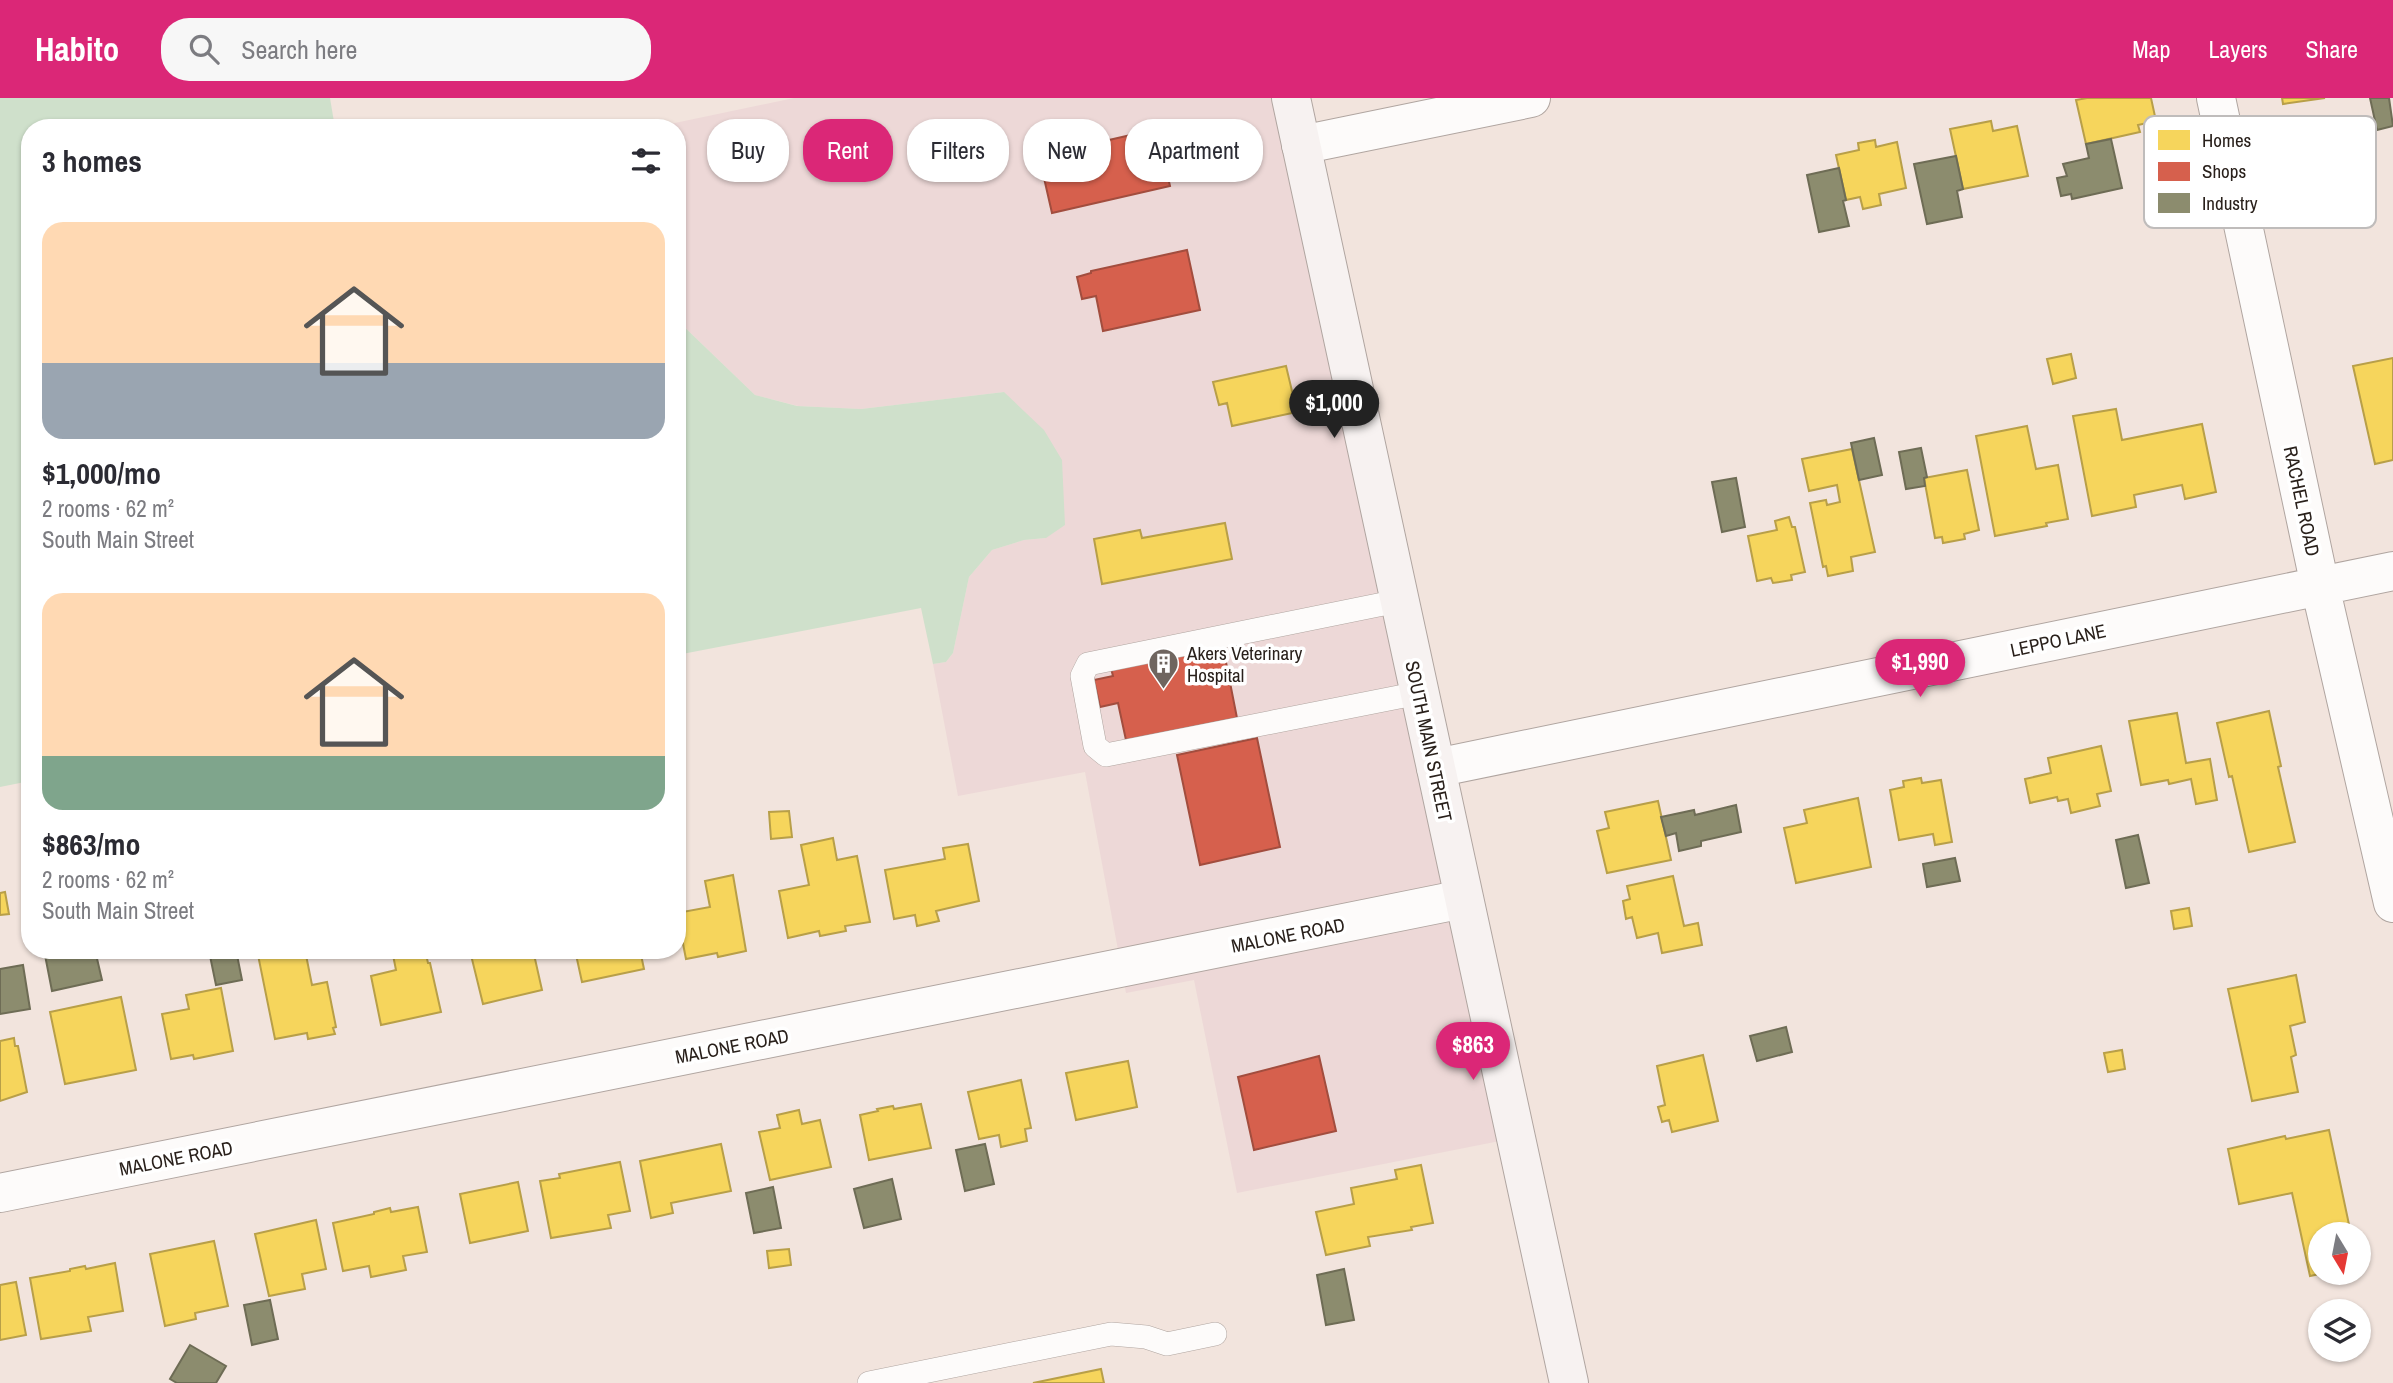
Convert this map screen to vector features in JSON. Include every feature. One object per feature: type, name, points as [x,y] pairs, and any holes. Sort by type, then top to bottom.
[{"type":"street","name":"SOUTH MAIN STREET","points":[[1292,98],[1398,601],[1569,1383]]},
{"type":"street","points":[[1301,145],[1531,98]]},
{"type":"street","name":"RACHEL ROAD","points":[[2216,98],[2220,116]]},
{"type":"street","name":"RACHEL ROAD","points":[[2244,228],[2320,586],[2393,903]]},
{"type":"street","name":"LEPPO LANE","points":[[1436,768],[2393,571]]},
{"type":"street","name":"MALONE ROAD","points":[[0,1193],[1464,899]]},
{"type":"lane","points":[[1398,601],[1088,664],[1082,676],[1095,746],[1106,755],[1419,693]]},
{"type":"lane","points":[[869,1383],[1111,1334],[1146,1337],[1167,1343],[1215,1335]]},
{"type":"shaded area","points":[[794,98],[1307,98],[1525,1136],[1237,1193],[1194,980],[1126,993],[1085,772],[958,796],[933,664],[946,662],[953,653],[969,577],[992,550],[1024,540],[1046,538],[1004,392],[861,409],[798,406],[755,395],[686,329],[686,121]]},
{"type":"green space","points":[[0,98],[330,98],[334,119],[21,119],[21,783],[0,787]]},
{"type":"green space","points":[[686,329],[755,395],[797,406],[861,409],[1004,392],[1044,430],[1062,460],[1065,525],[1046,538],[1024,540],[992,550],[969,577],[953,653],[946,662],[933,664],[921,608],[686,653]]},
{"type":"building: Homes","points":[[2151,98],[2155,116],[2144,116],[2144,124],[2138,125],[2140,132],[2086,144],[2076,100]]},
{"type":"building: Homes","points":[[2282,98],[2325,98],[2283,104]]},
{"type":"building: Homes","points":[[1991,121],[1993,131],[2017,126],[2028,176],[1963,189],[1950,129]]},
{"type":"building: Homes","points":[[1875,140],[1876,147],[1897,142],[1906,188],[1879,194],[1881,205],[1863,209],[1860,197],[1846,200],[1836,155],[1859,150],[1858,143]]},
{"type":"building: Homes","points":[[2071,354],[2076,378],[2053,384],[2047,359]]},
{"type":"building: Homes","points":[[2393,358],[2393,460],[2375,464],[2353,366]]},
{"type":"building: Homes","points":[[1286,366],[1297,412],[1232,426],[1227,403],[1219,405],[1213,382]]},
{"type":"building: Homes","points":[[2116,409],[2122,440],[2202,424],[2216,492],[2185,499],[2182,485],[2134,495],[2136,507],[2092,516],[2073,416]]},
{"type":"building: Homes","points":[[2027,426],[2036,469],[2058,465],[2068,519],[1995,536],[1976,436]]},
{"type":"building: Homes","points":[[1852,449],[1875,552],[1851,557],[1853,571],[1828,576],[1826,566],[1823,567],[1810,503],[1826,500],[1827,505],[1840,502],[1837,485],[1809,491],[1802,459]]},
{"type":"building: Homes","points":[[1967,470],[1979,530],[1964,534],[1965,539],[1943,543],[1942,537],[1935,538],[1924,478]]},
{"type":"building: Homes","points":[[1789,517],[1792,527],[1795,527],[1805,572],[1791,575],[1792,580],[1773,583],[1771,578],[1757,581],[1748,536],[1777,530],[1775,521]]},
{"type":"building: Homes","points":[[1225,523],[1232,559],[1102,584],[1094,539],[1140,530],[1142,538]]},
{"type":"building: Homes","points":[[2269,711],[2295,842],[2249,852],[2217,723]]},
{"type":"building: Homes","points":[[2177,713],[2186,763],[2210,759],[2217,800],[2196,804],[2191,779],[2169,784],[2168,780],[2141,785],[2129,721]]},
{"type":"building: Homes","points":[[2101,746],[2111,791],[2097,794],[2100,806],[2071,813],[2068,799],[2058,801],[2057,797],[2030,803],[2025,779],[2051,773],[2048,758]]},
{"type":"building: Homes","points":[[1921,778],[1922,783],[1941,780],[1952,842],[1935,845],[1933,834],[1899,840],[1890,790],[1904,787],[1903,781]]},
{"type":"building: Homes","points":[[1858,798],[1871,867],[1796,883],[1784,828],[1807,823],[1804,810]]},
{"type":"building: Homes","points":[[1658,801],[1671,860],[1607,873],[1597,831],[1609,828],[1605,812]]},
{"type":"building: Homes","points":[[789,811],[792,837],[771,839],[769,812]]},
{"type":"building: Homes","points":[[833,838],[837,860],[857,856],[870,922],[845,926],[846,931],[820,936],[819,931],[788,938],[779,891],[809,885],[801,845]]},
{"type":"building: Homes","points":[[968,844],[979,901],[936,911],[939,921],[917,926],[915,915],[894,919],[885,870],[945,859],[943,848]]},
{"type":"building: Homes","points":[[733,875],[746,951],[718,957],[717,953],[686,959],[686,911],[710,907],[705,881]]},
{"type":"building: Homes","points":[[1673,876],[1684,926],[1698,923],[1702,945],[1662,953],[1658,933],[1637,938],[1632,917],[1626,919],[1623,901],[1630,899],[1627,886]]},
{"type":"building: Homes","points":[[5,892],[9,914],[0,915],[0,893]]},
{"type":"building: Homes","points":[[2189,908],[2192,926],[2174,929],[2171,911]]},
{"type":"building: Homes","points":[[259,959],[307,959],[312,985],[327,982],[335,1034],[308,1039],[307,1033],[275,1039]]},
{"type":"building: Homes","points":[[394,959],[427,959],[441,1012],[381,1025],[371,976],[396,970]]},
{"type":"building: Homes","points":[[472,959],[535,959],[542,990],[483,1004]]},
{"type":"building: Homes","points":[[577,959],[642,959],[644,969],[582,982]]},
{"type":"building: Homes","points":[[2296,975],[2305,1022],[2290,1026],[2296,1055],[2291,1057],[2298,1092],[2252,1101],[2228,989]]},
{"type":"building: Homes","points":[[221,988],[233,1051],[194,1059],[193,1055],[171,1059],[162,1014],[189,1009],[186,995]]},
{"type":"building: Homes","points":[[121,997],[136,1070],[65,1084],[50,1012]]},
{"type":"building: Homes","points":[[14,1038],[27,1092],[0,1101],[0,1041]]},
{"type":"building: Homes","points":[[2122,1050],[2125,1069],[2108,1072],[2104,1053]]},
{"type":"building: Homes","points":[[1703,1055],[1718,1121],[1672,1132],[1669,1120],[1662,1122],[1658,1107],[1665,1105],[1657,1066]]},
{"type":"building: Homes","points":[[1128,1061],[1137,1107],[1076,1120],[1066,1073]]},
{"type":"building: Homes","points":[[1021,1080],[1031,1128],[1025,1129],[1027,1141],[1001,1147],[999,1135],[979,1139],[968,1092]]},
{"type":"building: Homes","points":[[921,1104],[931,1148],[869,1160],[860,1115],[893,1106],[894,1109]]},
{"type":"building: Homes","points":[[799,1110],[802,1124],[820,1120],[831,1167],[770,1180],[759,1132],[780,1128],[777,1115]]},
{"type":"building: Homes","points":[[2329,1130],[2348,1222],[2308,1222],[2308,1267],[2292,1193],[2239,1204],[2228,1149],[2285,1136],[2286,1139]]},
{"type":"building: Homes","points":[[721,1144],[731,1191],[671,1203],[673,1213],[651,1218],[640,1161]]},
{"type":"building: Homes","points":[[620,1162],[630,1211],[608,1215],[611,1228],[551,1238],[540,1181],[560,1178],[559,1174]]},
{"type":"building: Homes","points":[[1421,1165],[1433,1223],[1411,1227],[1412,1230],[1368,1237],[1370,1246],[1326,1255],[1316,1212],[1354,1204],[1351,1188],[1397,1179],[1395,1170]]},
{"type":"building: Homes","points":[[518,1182],[528,1231],[470,1243],[460,1194]]},
{"type":"building: Homes","points":[[418,1207],[427,1252],[403,1256],[406,1270],[371,1277],[369,1266],[343,1271],[333,1223],[390,1208],[391,1212]]},
{"type":"building: Homes","points":[[316,1220],[326,1269],[302,1274],[305,1289],[269,1296],[255,1234]]},
{"type":"building: Homes","points":[[214,1241],[228,1306],[195,1313],[196,1319],[165,1326],[150,1254]]},
{"type":"building: Homes","points":[[789,1249],[791,1265],[769,1268],[767,1251]]},
{"type":"building: Homes","points":[[115,1263],[123,1311],[88,1317],[91,1331],[41,1339],[30,1278],[85,1266],[86,1269]]},
{"type":"building: Homes","points":[[16,1282],[26,1335],[0,1340],[0,1285]]},
{"type":"building: Homes","points":[[1101,1369],[1104,1383],[1033,1383]]},
{"type":"building: Shops","points":[[1125,136],[1125,182],[1169,182],[1170,186],[1052,213],[1045,182],[1111,182],[1111,140]]},
{"type":"building: Shops","points":[[1187,250],[1200,310],[1103,331],[1096,296],[1082,299],[1077,277],[1091,271]]},
{"type":"building: Shops","name":"Akers Veterinary Hospital","points":[[1222,642],[1237,718],[1126,740],[1118,703],[1100,707],[1094,680],[1113,676],[1110,664]]},
{"type":"building: Shops","points":[[1257,738],[1280,847],[1200,865],[1177,755]]},
{"type":"building: Shops","points":[[1319,1056],[1336,1131],[1254,1150],[1238,1077]]},
{"type":"building: Industry","points":[[2370,98],[2389,98],[2393,126],[2377,130]]},
{"type":"building: Industry","points":[[2111,139],[2122,188],[2072,199],[2071,194],[2061,196],[2057,178],[2067,176],[2063,164],[2089,158],[2086,144]]},
{"type":"building: Industry","points":[[1956,156],[1963,189],[1957,191],[1962,217],[1927,224],[1914,164]]},
{"type":"building: Industry","points":[[1839,168],[1849,226],[1819,232],[1807,175]]},
{"type":"building: Industry","points":[[1874,438],[1882,475],[1859,480],[1851,443]]},
{"type":"building: Industry","points":[[1921,448],[1927,477],[1924,478],[1925,486],[1906,489],[1899,452]]},
{"type":"building: Industry","points":[[1736,478],[1745,527],[1722,532],[1712,482]]},
{"type":"building: Industry","points":[[1736,805],[1741,832],[1701,841],[1701,846],[1679,851],[1676,833],[1666,836],[1661,817],[1694,810],[1695,815]]},
{"type":"building: Industry","points":[[2138,835],[2149,883],[2126,888],[2116,840]]},
{"type":"building: Industry","points":[[1955,858],[1960,881],[1927,887],[1923,864]]},
{"type":"building: Industry","points":[[46,959],[97,959],[102,980],[52,991]]},
{"type":"building: Industry","points":[[211,959],[238,959],[242,980],[216,985]]},
{"type":"building: Industry","points":[[23,965],[30,1009],[0,1014],[0,969]]},
{"type":"building: Industry","points":[[1786,1027],[1792,1052],[1757,1061],[1750,1036]]},
{"type":"building: Industry","points":[[985,1144],[994,1184],[965,1191],[956,1150]]},
{"type":"building: Industry","points":[[892,1179],[901,1219],[864,1228],[854,1189]]},
{"type":"building: Industry","points":[[773,1187],[781,1228],[754,1233],[746,1193]]},
{"type":"building: Industry","points":[[1344,1269],[1354,1320],[1326,1325],[1317,1275]]},
{"type":"building: Industry","points":[[270,1300],[278,1339],[252,1345],[244,1305]]},
{"type":"building: Industry","points":[[190,1345],[226,1366],[216,1383],[177,1383],[170,1379]]},
{"type":"place","name":"Akers Veterinary Hospital","points":[[1164,691]]}]
